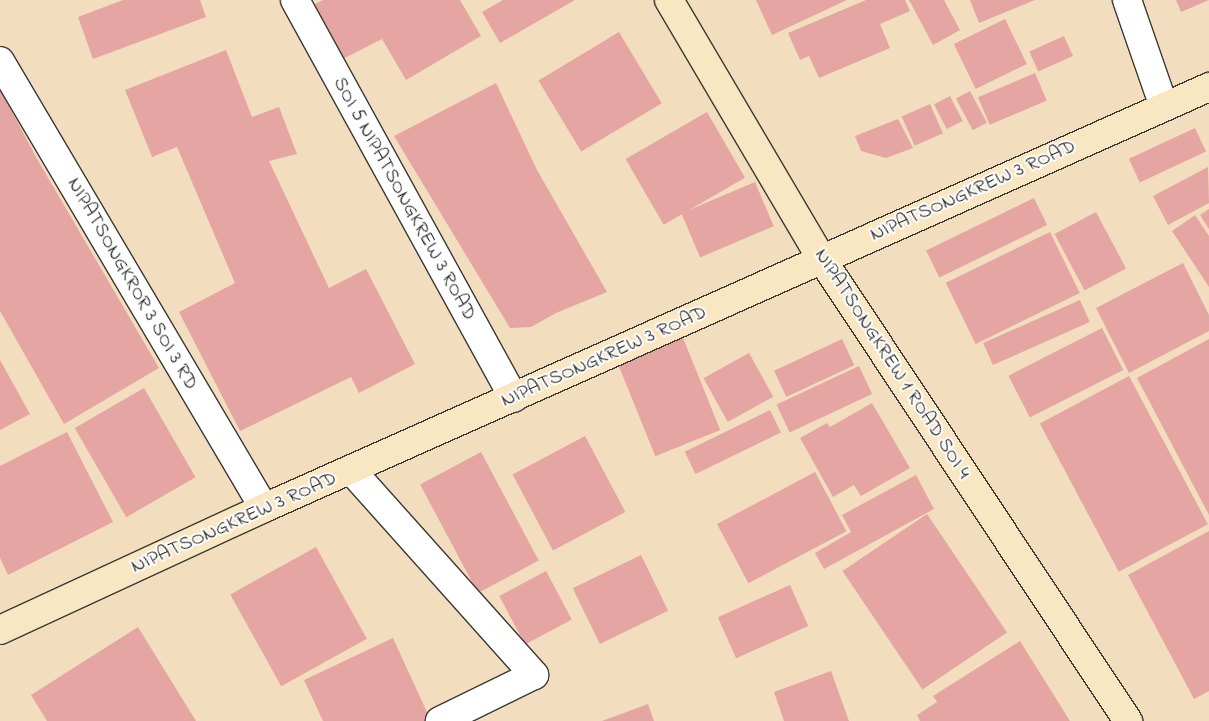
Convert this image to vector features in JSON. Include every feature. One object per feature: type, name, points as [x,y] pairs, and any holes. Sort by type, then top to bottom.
[{"type":"street","name":"SOI 5 NIPATSONGKREW 3 ROAD","points":[[295,0],[514,398]]},
{"type":"street","name":"NIPATSONGKREW 1 ROAD SOI 4","points":[[669,0],[821,258],[1128,721]]},
{"type":"street","points":[[1127,0],[1164,107]]},
{"type":"street","name":"NIPATSONGKROR 3 SOI 3 RD","points":[[0,61],[264,508]]},
{"type":"street","name":"NIPATSONGKREW 3 ROAD","points":[[0,630],[264,508],[514,398],[821,258],[1209,88]]},
{"type":"street","points":[[351,470],[534,675],[440,721]]},
{"type":"building","points":[[123,0],[200,0],[206,17],[93,59],[78,17]]},
{"type":"building","points":[[323,0],[460,0],[481,36],[406,80],[382,39],[341,60],[313,5]]},
{"type":"building","points":[[503,0],[575,0],[500,43],[482,12]]},
{"type":"building","points":[[756,0],[847,0],[772,35]]},
{"type":"building","points":[[866,0],[905,0],[910,11],[880,24],[890,48],[819,78],[809,56],[800,60],[788,33]]},
{"type":"building","points":[[909,0],[944,0],[960,30],[933,45]]},
{"type":"building","points":[[970,0],[1035,0],[979,23]]},
{"type":"building","points":[[1176,0],[1209,0],[1181,12]]},
{"type":"building","points":[[1005,19],[1027,64],[976,89],[954,44]]},
{"type":"building","points":[[619,32],[662,103],[581,152],[538,80]]},
{"type":"building","points":[[1064,36],[1073,56],[1038,72],[1029,51]]},
{"type":"building","points":[[226,50],[252,117],[279,107],[297,154],[269,161],[329,288],[366,269],[415,364],[359,393],[351,377],[240,431],[179,312],[235,283],[177,147],[152,157],[125,90]]},
{"type":"building","points":[[1035,73],[1047,101],[990,125],[978,97]]},
{"type":"building","points":[[496,83],[537,170],[607,292],[556,313],[531,327],[510,328],[394,136]]},
{"type":"building","points":[[0,89],[36,157],[159,368],[64,424],[0,311]]},
{"type":"building","points":[[970,91],[987,123],[973,130],[956,99]]},
{"type":"building","points":[[950,96],[963,121],[947,129],[934,104]]},
{"type":"building","points":[[930,104],[943,133],[915,146],[902,117]]},
{"type":"building","points":[[707,112],[745,178],[664,225],[626,159]]},
{"type":"building","points":[[898,119],[913,148],[886,158],[861,151],[855,136]]},
{"type":"building","points":[[1195,128],[1206,152],[1140,182],[1129,159]]},
{"type":"building","points":[[1208,167],[1209,203],[1168,225],[1153,196]]},
{"type":"building","points":[[755,182],[774,226],[700,257],[681,213]]},
{"type":"building","points":[[1034,198],[1047,225],[939,278],[926,251]]},
{"type":"building","points":[[1209,209],[1209,229],[1200,215]]},
{"type":"building","points":[[1096,212],[1126,269],[1085,291],[1055,234]]},
{"type":"building","points":[[1195,215],[1209,236],[1209,287],[1172,231]]},
{"type":"building","points":[[1050,232],[1080,293],[976,344],[946,283]]},
{"type":"building","points":[[1183,263],[1209,315],[1209,331],[1129,373],[1096,308]]},
{"type":"building","points":[[1080,300],[1090,322],[993,365],[983,343]]},
{"type":"building","points":[[679,328],[720,430],[655,456],[614,354]]},
{"type":"building","points":[[1102,328],[1123,370],[1030,418],[1008,376]]},
{"type":"building","points":[[842,339],[854,365],[786,397],[774,371]]},
{"type":"building","points":[[1209,339],[1209,515],[1137,378]]},
{"type":"building","points":[[749,353],[773,397],[728,422],[704,378]]},
{"type":"building","points":[[0,360],[30,414],[0,430]]},
{"type":"building","points":[[859,366],[872,394],[790,433],[777,404]]},
{"type":"building","points":[[1129,376],[1208,524],[1119,572],[1040,423]]},
{"type":"building","points":[[144,388],[196,477],[126,517],[75,428]]},
{"type":"building","points":[[872,403],[910,468],[861,496],[854,485],[833,497],[800,438],[827,423],[830,427]]},
{"type":"building","points":[[770,410],[781,432],[696,474],[685,452]]},
{"type":"building","points":[[67,432],[113,522],[8,575],[0,558],[0,466]]},
{"type":"building","points":[[585,436],[625,512],[553,550],[513,474]]},
{"type":"building","points":[[481,452],[539,561],[478,593],[420,484]]},
{"type":"building","points":[[815,472],[846,531],[748,583],[717,524]]},
{"type":"building","points":[[916,475],[934,509],[824,569],[815,553],[851,532],[842,515]]},
{"type":"building","points":[[927,514],[1007,633],[922,690],[842,571]]},
{"type":"building","points":[[1209,531],[1209,691],[1194,699],[1128,575]]},
{"type":"building","points":[[316,547],[367,639],[281,686],[230,595]]},
{"type":"building","points":[[641,555],[668,611],[600,644],[573,588]]},
{"type":"building","points":[[546,571],[572,620],[525,644],[499,596]]},
{"type":"building","points":[[790,585],[808,626],[736,658],[718,617]]},
{"type":"building","points":[[138,627],[196,721],[47,721],[31,695]]},
{"type":"building","points":[[393,638],[431,721],[323,721],[304,680]]},
{"type":"building","points":[[1020,641],[1070,721],[920,721],[917,715],[937,702],[933,696]]},
{"type":"building","points":[[831,671],[849,721],[784,721],[774,692]]},
{"type":"building","points":[[648,704],[654,721],[602,721]]}]
